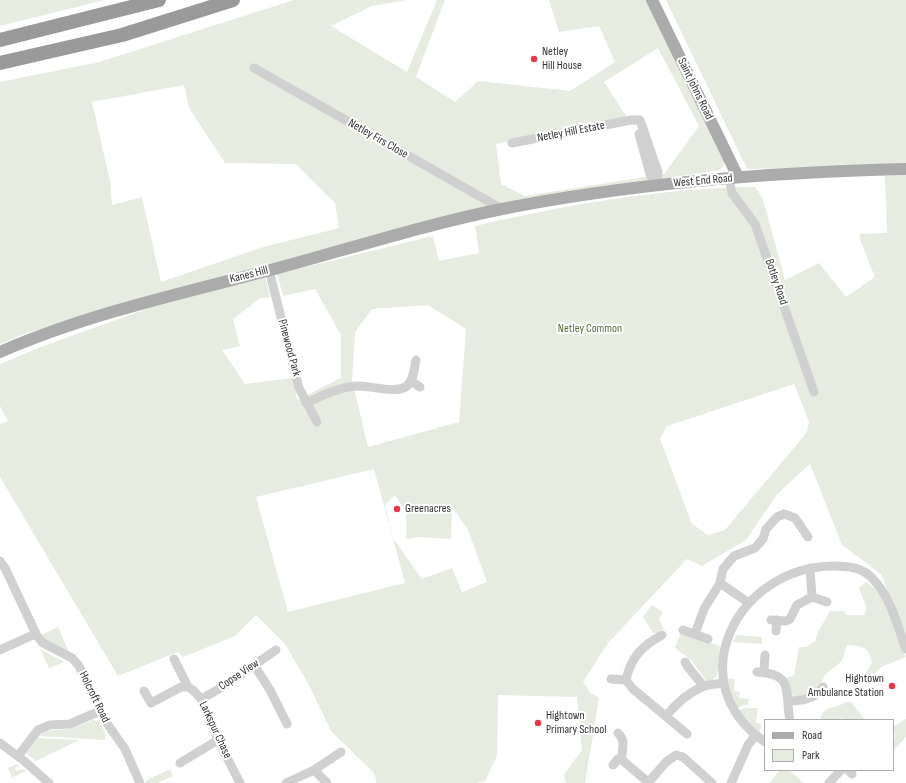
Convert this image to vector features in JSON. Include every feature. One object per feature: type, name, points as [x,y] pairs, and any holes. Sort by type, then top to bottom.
[{"type":"highway","points":[[0,40],[159,0]]},
{"type":"highway","points":[[0,63],[122,35],[233,0]]},
{"type":"main road","name":"Saint Johns Road","points":[[652,0],[733,178]]},
{"type":"main road","name":"West End Road","points":[[502,210],[657,185],[733,178],[906,169]]},
{"type":"main road","name":"Kanes Hill","points":[[0,352],[34,337],[163,297],[269,270],[363,243],[502,210]]},
{"type":"street","name":"Netley Firs Close","points":[[254,68],[502,210]]},
{"type":"street","name":"Netley Hill Estate","points":[[512,143],[630,120],[636,125],[650,174],[657,185]]},
{"type":"street","name":"Botley Road","points":[[733,178],[732,193],[755,224],[814,392]]},
{"type":"street","name":"Pinewood Park","points":[[269,270],[300,388],[306,403],[317,422]]},
{"type":"street","points":[[306,403],[334,391],[356,386],[374,386],[394,391],[406,387],[411,381],[416,360]]},
{"type":"street","points":[[411,381],[420,387]]},
{"type":"street","points":[[695,634],[704,609],[720,583],[723,569],[734,556],[755,548],[763,539],[766,529],[777,517],[784,514],[794,518],[808,538]]},
{"type":"street","name":"Holcroft Road","points":[[0,561],[5,568],[35,634],[43,643],[72,658],[79,666],[112,733],[125,749],[140,783]]},
{"type":"street","points":[[764,741],[755,736],[734,711],[724,683],[724,666],[728,640],[733,628],[749,603],[760,592],[772,584],[797,571],[810,568],[847,566],[856,568],[872,577],[889,604],[906,649]]},
{"type":"street","points":[[810,568],[812,597]]},
{"type":"street","points":[[720,583],[749,603]]},
{"type":"street","points":[[776,631],[774,620],[790,619],[797,605],[812,597],[827,602]]},
{"type":"street","points":[[683,630],[708,638]]},
{"type":"street","points":[[0,650],[35,634]]},
{"type":"street","points":[[626,680],[631,662],[650,638],[662,635]]},
{"type":"street","name":"Copse View","points":[[201,699],[223,688],[276,650]]},
{"type":"street","points":[[765,655],[760,672],[770,673],[781,679],[786,686],[790,701],[790,719]]},
{"type":"street","name":"Larkspur Chase","points":[[174,659],[188,687],[201,699],[218,740],[240,783]]},
{"type":"street","points":[[685,662],[703,686]]},
{"type":"street","points":[[254,665],[270,690],[287,724]]},
{"type":"street","points":[[611,679],[626,680],[633,689],[687,734]]},
{"type":"street","points":[[666,716],[674,706],[703,686],[724,683]]},
{"type":"street","points":[[144,691],[151,703],[181,688],[188,687]]},
{"type":"street","points":[[790,701],[819,698],[823,687]]},
{"type":"street","points":[[18,756],[38,730],[50,725],[70,724],[100,711]]},
{"type":"street","points":[[618,733],[623,738],[624,744],[622,760]]},
{"type":"street","points":[[731,783],[748,745],[755,736]]},
{"type":"street","points":[[180,763],[218,740]]},
{"type":"street","points":[[0,743],[18,756],[49,783]]},
{"type":"street","points":[[286,783],[314,770],[341,752]]},
{"type":"street","points":[[613,765],[618,759],[622,760],[648,782],[666,762],[676,755],[683,757],[712,783]]},
{"type":"street","points":[[314,770],[327,783]]},
{"type":"street","points":[[829,783],[840,771]]},
{"type":"green space","points":[[0,0],[105,0],[0,26]]},
{"type":"green space","points":[[294,0],[408,0],[372,6],[331,26],[407,72],[437,0],[445,0],[416,77],[455,102],[478,81],[570,91],[615,62],[599,26],[559,32],[549,0],[648,0],[726,162],[720,170],[662,179],[411,228],[129,302],[24,334],[0,344],[0,82],[99,62]],"holes":[[[658,48],[699,126],[664,174],[525,196],[501,184],[496,144],[627,117],[604,82]],[[184,85],[189,108],[225,163],[296,164],[335,203],[339,228],[263,247],[161,282],[142,197],[112,205],[110,181],[92,102]]]},
{"type":"green space","points":[[666,0],[906,0],[906,166],[747,169]]},
{"type":"green space","name":"Netley Common","points":[[906,175],[906,636],[881,574],[842,545],[810,464],[778,493],[746,540],[702,566],[687,559],[608,643],[583,682],[590,692],[599,698],[585,783],[566,783],[564,774],[582,750],[577,697],[498,695],[497,756],[485,781],[476,783],[376,783],[375,774],[331,731],[309,685],[285,644],[256,615],[235,636],[183,657],[178,652],[118,676],[0,477],[0,424],[8,421],[0,406],[0,364],[43,346],[169,301],[265,276],[270,297],[259,299],[233,319],[240,346],[222,350],[245,384],[293,378],[297,400],[341,378],[341,335],[315,289],[283,296],[277,274],[433,236],[439,261],[479,253],[475,226],[544,211],[649,194],[720,188],[755,187],[763,199],[785,280],[819,263],[846,297],[875,277],[860,240],[860,234],[887,233],[885,176]],"holes":[[[428,305],[466,329],[459,422],[368,447],[352,380],[355,332],[372,309]],[[794,384],[809,422],[807,432],[725,530],[708,535],[692,524],[660,439],[667,426]],[[374,469],[405,583],[288,612],[256,497]],[[395,495],[406,513],[406,539],[419,537],[451,539],[452,507],[468,530],[487,582],[462,592],[452,568],[422,579],[393,538],[385,505]]]},
{"type":"green space","points":[[866,582],[874,588],[886,605],[906,657],[881,667],[869,678],[863,677],[872,663],[869,653],[864,648],[847,645],[842,661],[825,675],[816,693],[794,698],[785,679],[794,675],[799,647],[806,647],[815,641],[819,630],[830,611],[843,611],[847,615],[864,615],[867,608],[859,588]]},
{"type":"green space","points":[[652,605],[663,612],[659,619],[664,629],[656,633],[653,633],[643,617]]},
{"type":"green space","points":[[58,627],[69,652],[46,641],[41,635]]},
{"type":"green space","points":[[681,633],[720,646],[717,676],[711,681],[706,681],[691,661],[675,647]]},
{"type":"green space","points":[[736,635],[762,637],[762,644],[733,642]]},
{"type":"green space","points":[[40,649],[64,662],[49,668]]},
{"type":"green space","points":[[728,678],[735,679],[734,691],[740,692],[739,698],[749,699],[748,705],[737,708],[731,693]]},
{"type":"green space","points":[[847,701],[852,703],[864,719],[820,719],[827,709],[843,704]]},
{"type":"green space","points":[[744,708],[758,708],[756,723],[761,724],[760,735],[738,711]]},
{"type":"green space","points":[[906,719],[906,737],[894,750],[895,734],[894,726]]},
{"type":"green space","points":[[93,720],[99,721],[105,732],[105,740],[39,736],[43,733],[51,731],[73,728]]},
{"type":"green space","points":[[38,738],[79,740],[36,761],[28,755],[27,752]]},
{"type":"green space","points":[[17,764],[20,766],[15,768],[17,771],[23,769],[26,771],[12,778],[8,768]]},
{"type":"green space","points":[[170,769],[173,776],[157,783],[146,783],[145,781]]},
{"type":"green space","points":[[779,771],[790,771],[804,783],[769,783]]},
{"type":"place","name":"Netley Hill House","points":[[534,59]]},
{"type":"place","name":"Greenacres","points":[[397,509]]},
{"type":"place","name":"Hightown Ambulance Station","points":[[892,686]]},
{"type":"place","name":"Hightown Primary School","points":[[538,723]]}]
